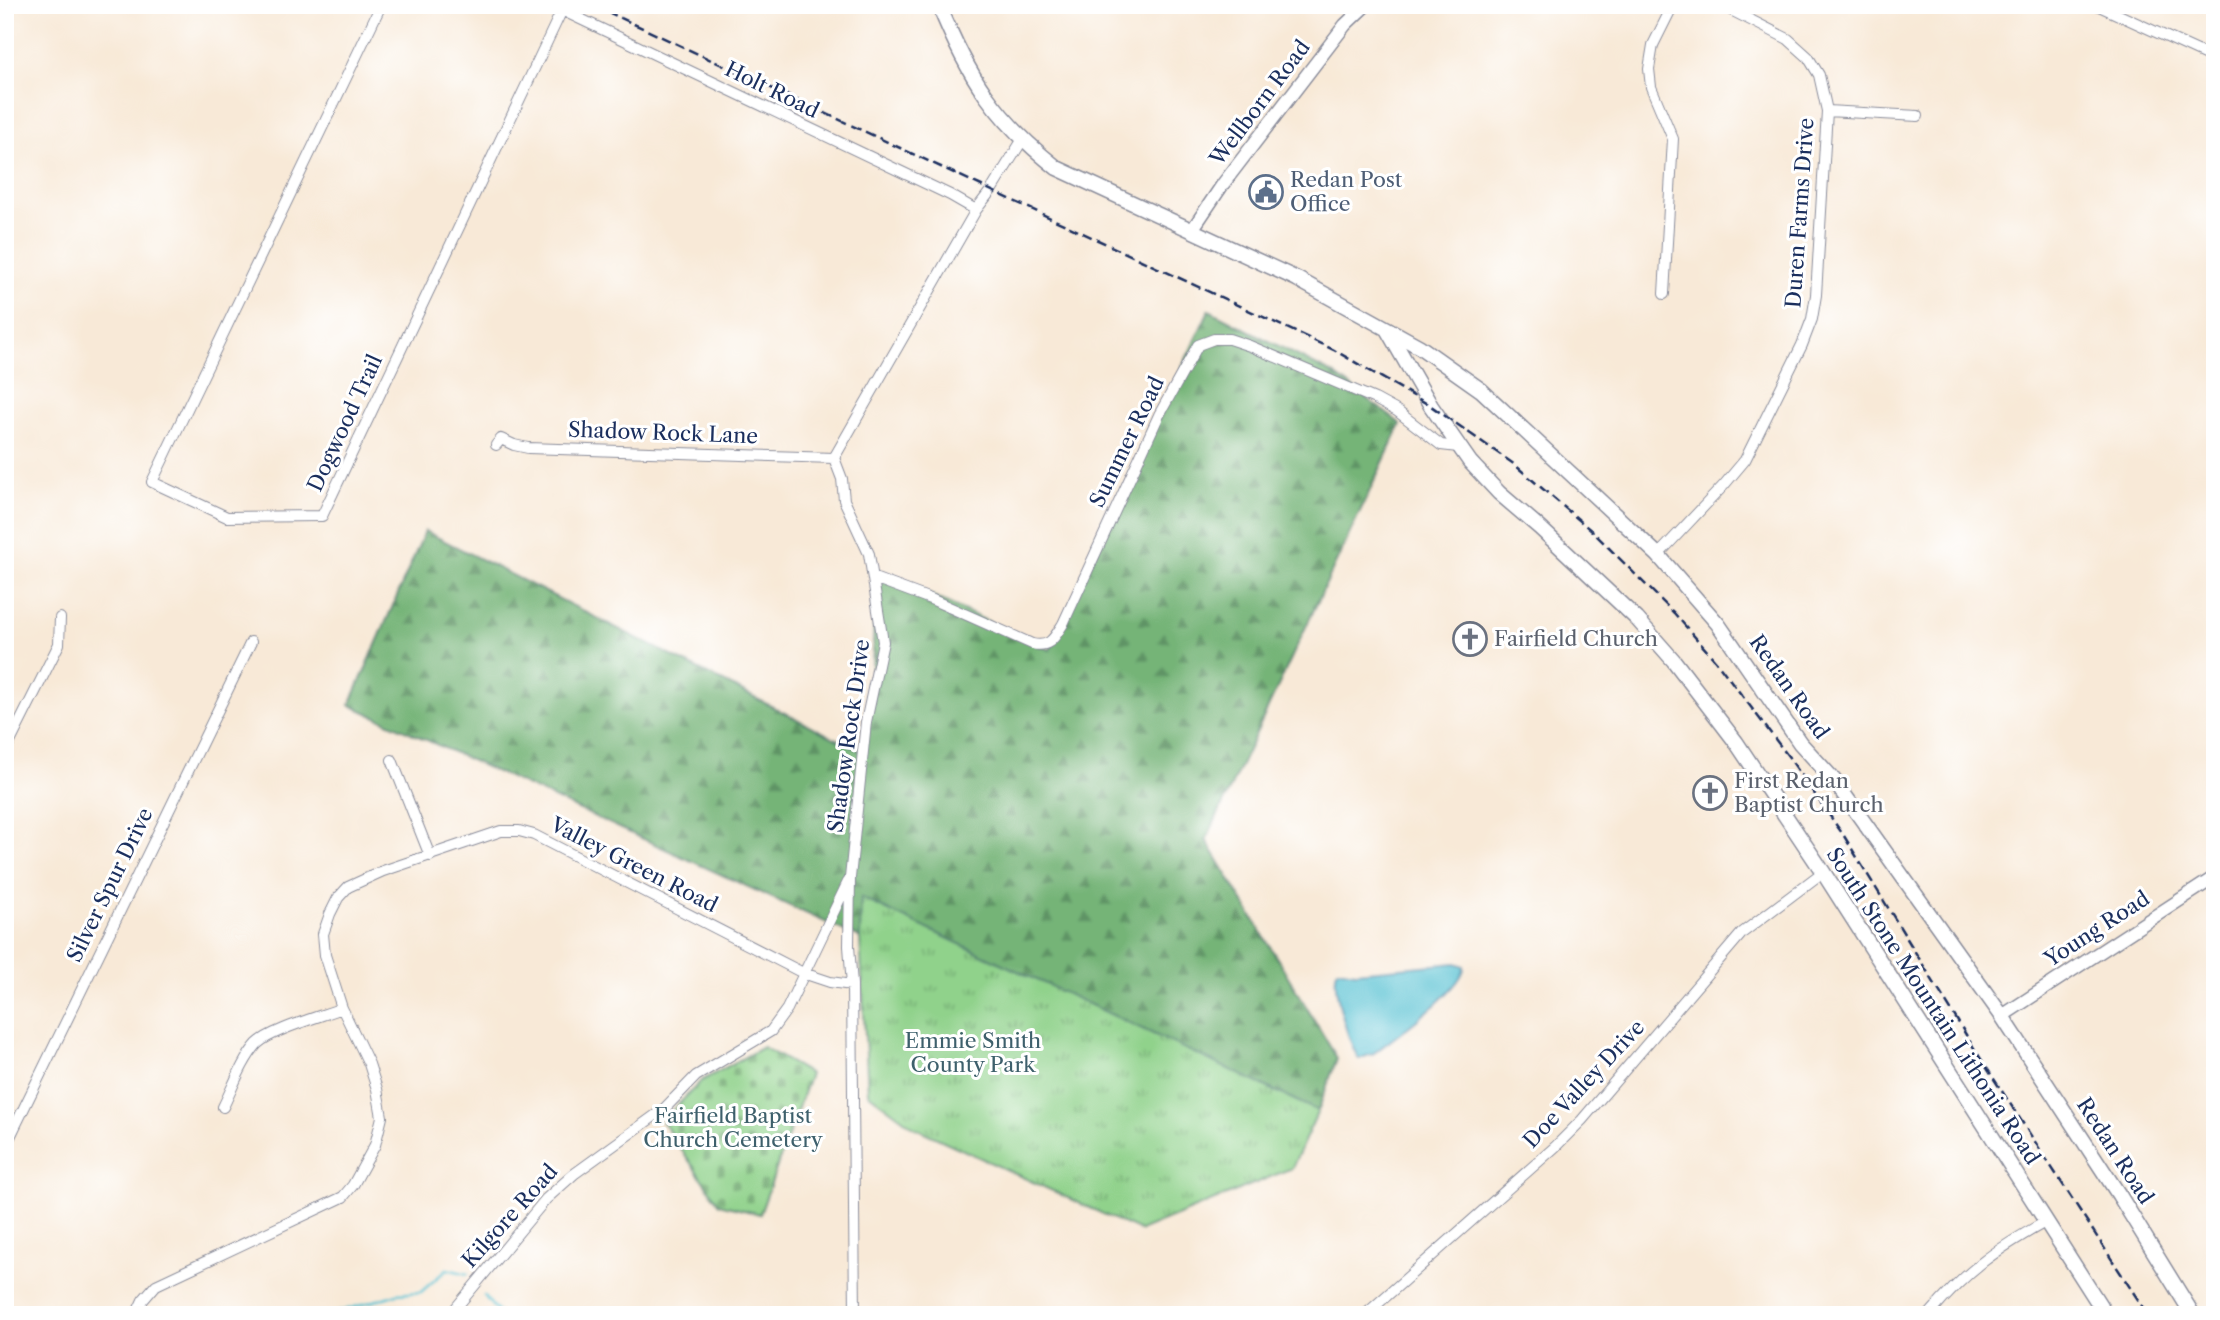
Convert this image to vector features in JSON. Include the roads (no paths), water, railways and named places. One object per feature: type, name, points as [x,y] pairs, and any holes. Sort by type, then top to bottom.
[{"type":"main road","name":"South Stone Mountain Lithonia Road","points":[[939,5],[975,82],[1023,139],[1057,168],[1297,279],[1388,330],[1458,447],[1499,493],[1628,610],[1659,644],[1730,733],[1823,872],[2106,1315]]},
{"type":"main road","name":"Redan Road","points":[[1388,330],[1420,347],[1481,390],[1658,555],[1718,624],[1784,720],[1839,788],[2002,1016],[2126,1206],[2193,1315]]},
{"type":"street","name":"Dogwood Trail","points":[[381,5],[152,482],[227,517],[322,516],[562,10]]},
{"type":"street","name":"Holt Road","points":[[551,5],[976,209]]},
{"type":"street","name":"Wellborn Road","points":[[1192,230],[1223,184],[1345,24],[1366,5]]},
{"type":"street","points":[[1664,294],[1673,139],[1651,87],[1649,69],[1653,45],[1673,5]]},
{"type":"street","name":"Duren Farms Drive","points":[[1658,555],[1745,460],[1802,345],[1812,319],[1816,295],[1826,111],[1819,75],[1808,57],[1787,39],[1721,5]]},
{"type":"street","points":[[2097,5],[2215,59]]},
{"type":"street","points":[[1826,111],[1919,116]]},
{"type":"street","points":[[834,458],[976,209],[992,189],[1023,139]]},
{"type":"street","name":"Summer Road","points":[[874,578],[933,600],[1032,644],[1049,644],[1063,624],[1176,383],[1198,345],[1214,339],[1229,339],[1250,346],[1375,399],[1397,411],[1441,445],[1458,447]]},
{"type":"street","name":"Shadow Rock Lane","points":[[496,445],[501,439],[528,447],[834,458]]},
{"type":"street","name":"Shadow Rock Drive","points":[[834,458],[842,479],[844,500],[869,554],[883,642],[866,722],[850,877],[855,1315]]},
{"type":"street","points":[[5,752],[59,644],[60,618]]},
{"type":"street","name":"Silver Spur Drive","points":[[5,1147],[251,642]]},
{"type":"street","points":[[392,760],[429,856]]},
{"type":"street","name":"Valley Green Road","points":[[136,1315],[156,1284],[343,1197],[353,1185],[375,1145],[382,1117],[377,1090],[369,1063],[342,1008],[325,955],[323,934],[338,898],[348,887],[383,871],[501,831],[519,831],[534,835],[803,973],[830,982],[852,985]]},
{"type":"street","name":"Doe Valley Drive","points":[[1365,1315],[1573,1129],[1742,933],[1823,872]]},
{"type":"street","name":"Kilgore Road","points":[[450,1315],[546,1199],[574,1174],[664,1109],[696,1076],[771,1031],[780,1021],[850,877]]},
{"type":"street","name":"Young Road","points":[[2002,1016],[2215,877]]},
{"type":"street","points":[[223,1107],[259,1042],[342,1008]]},
{"type":"street","points":[[1930,1315],[1952,1287],[1973,1267],[2001,1247],[2047,1221]]},
{"type":"water","points":[[1456,963],[1464,966],[1461,975],[1441,999],[1374,1053],[1359,1059],[1338,1000],[1338,969],[1355,972]]},
{"type":"waterway","points":[[329,1315],[397,1294],[421,1292],[447,1269],[468,1274]]},
{"type":"waterway","points":[[484,1296],[500,1315]]},
{"type":"waterway","points":[[38,1315],[47,1315]]},
{"type":"railway","points":[[593,5],[1334,350],[1431,406],[1515,465],[1593,532],[1674,613],[1715,660],[1788,756],[1844,836],[1979,1056],[2148,1315]]},
{"type":"place","name":"Redan Post Office","points":[[1266,192]]},
{"type":"place","name":"Fairfield Church","points":[[1470,639]]},
{"type":"place","name":"First Redan Baptist Church","points":[[1710,793]]},
{"type":"park label","name":"Emmie Smith County Park","points":[[973,1053]]},
{"type":"park label","name":"Fairfield Baptist Church Cemetery","points":[[733,1128]]}]
